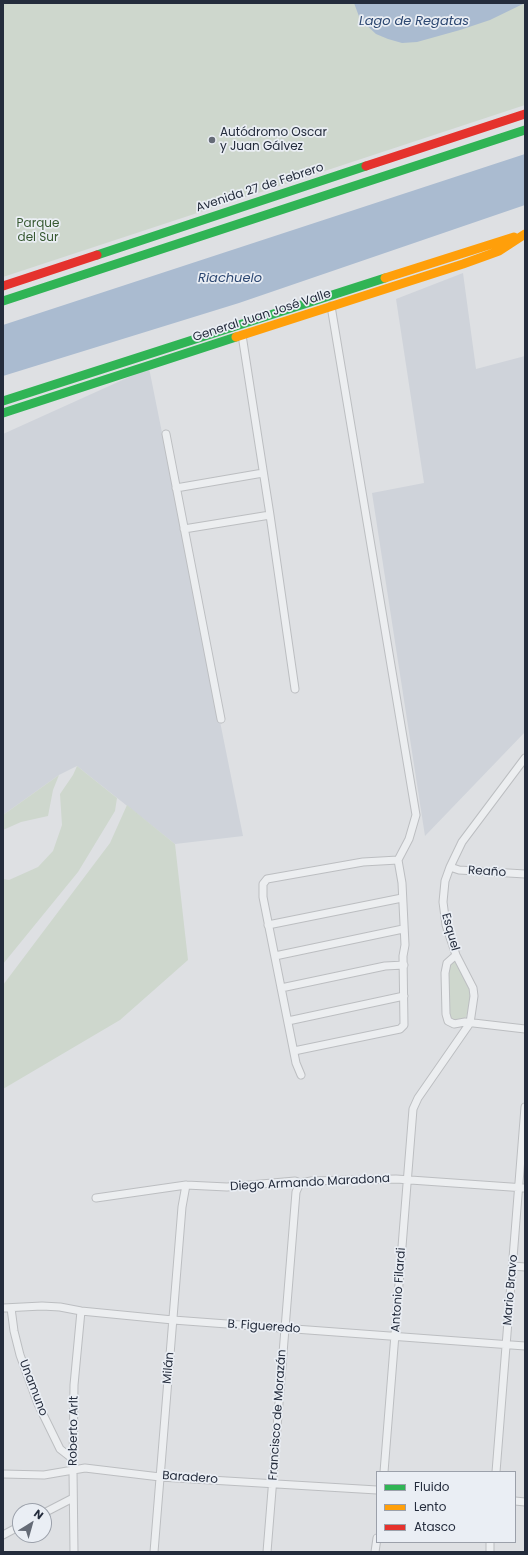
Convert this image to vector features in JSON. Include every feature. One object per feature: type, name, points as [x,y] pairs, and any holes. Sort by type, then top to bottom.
[{"type":"main road","name":"Avenida 27 de Febrero","points":[[3,286],[525,114]]},
{"type":"main road","points":[[3,301],[525,130]]},
{"type":"main road","name":"General Juan José Valle","points":[[3,413],[499,251],[525,234]]},
{"type":"main road","name":"General Juan José Valle","points":[[3,401],[525,234]]},
{"type":"street","points":[[294,1051],[400,1029],[404,1025],[405,945],[403,929],[402,882],[398,860],[413,828],[416,815],[331,306]]},
{"type":"street","points":[[242,335],[295,689]]},
{"type":"street","points":[[166,434],[221,719]]},
{"type":"street","points":[[176,488],[262,474]]},
{"type":"street","points":[[184,529],[270,515]]},
{"type":"street","name":"Esquel","points":[[413,1109],[418,1098],[470,1023],[474,992],[456,955],[446,925],[444,912],[445,881],[462,842],[525,758]]},
{"type":"street","points":[[301,1075],[296,1063],[268,925],[262,884],[267,879],[364,862],[398,860]]},
{"type":"street","name":"Reaño","points":[[450,867],[459,870],[525,874]]},
{"type":"street","points":[[268,925],[402,898]]},
{"type":"street","points":[[275,956],[403,929]]},
{"type":"street","points":[[456,955],[446,966],[446,1017],[448,1021],[451,1023],[470,1023],[525,1029]]},
{"type":"street","points":[[281,988],[385,966],[404,965]]},
{"type":"street","points":[[288,1021],[404,996]]},
{"type":"street","name":"Mario Bravo","points":[[496,1471],[513,1266],[522,1188],[525,1107]]},
{"type":"street","name":"Antonio Filardi","points":[[384,1471],[413,1109]]},
{"type":"street","name":"Diego Armando Maradona","points":[[96,1198],[186,1185],[227,1187],[290,1181],[300,1183],[310,1181],[408,1179],[522,1188]]},
{"type":"street","name":"Francisco de Morazán","points":[[267,1552],[296,1192],[300,1183]]},
{"type":"street","name":"Milán","points":[[154,1552],[182,1207],[186,1185]]},
{"type":"street","points":[[513,1266],[525,1267]]},
{"type":"street","name":"B. Figueredo","points":[[7,1308],[49,1306],[81,1311],[173,1320],[525,1346]]},
{"type":"street","name":"Unamuno","points":[[7,1308],[20,1355],[38,1404],[60,1449],[69,1456],[73,1457]]},
{"type":"street","name":"Roberto Arlt","points":[[74,1552],[74,1386],[81,1311]]},
{"type":"street","name":"Baradero","points":[[3,1474],[44,1475],[85,1468],[160,1477],[376,1490]]},
{"type":"street","points":[[52,1509],[73,1498]]},
{"type":"street","points":[[3,1535],[12,1530]]},
{"type":"shaded area","points":[[463,273],[476,369],[525,356],[525,732],[425,836],[372,493],[424,483],[396,299]]},
{"type":"shaded area","points":[[149,368],[243,836],[175,844],[77,766],[59,775],[3,815],[3,434]]},
{"type":"green space","name":"Autódromo Oscar y Juan Gálvez","points":[[3,3],[525,3],[525,105],[3,277]]},
{"type":"green space","points":[[77,766],[117,798],[115,811],[78,872],[3,964],[3,879],[9,880],[38,867],[53,851],[62,825],[60,794],[73,775]]},
{"type":"green space","points":[[59,775],[53,790],[48,816],[21,822],[3,830],[3,815]]},
{"type":"green space","points":[[127,805],[175,844],[188,960],[120,1020],[3,1089],[3,985],[110,843]]},
{"type":"green space","points":[[456,961],[469,983],[471,1001],[466,1017],[462,1020],[450,1020],[447,971],[450,965]]},
{"type":"water","name":"Lago de Regatas","points":[[354,3],[525,3],[490,20],[460,30],[417,42],[402,43],[376,34],[360,19]]},
{"type":"water","name":"Riachuelo","points":[[525,154],[525,205],[239,303],[3,376],[3,325]]},
{"type":"traffic: fast","points":[[3,301],[525,130]]},
{"type":"traffic: fast","points":[[97,255],[366,166]]},
{"type":"traffic: fast","points":[[3,401],[385,278]]},
{"type":"traffic: fast","points":[[3,413],[236,337]]},
{"type":"traffic: slow","points":[[236,337],[463,264],[499,251],[525,234]]},
{"type":"traffic: slow","points":[[385,278],[514,237]]},
{"type":"traffic: jam","points":[[366,166],[525,114]]},
{"type":"traffic: jam","points":[[3,286],[97,255]]},
{"type":"place","name":"Autódromo Oscar y Juan Gálvez","points":[[212,140]]},
{"type":"park label","name":"Parque del Sur","points":[[38,231]]}]
